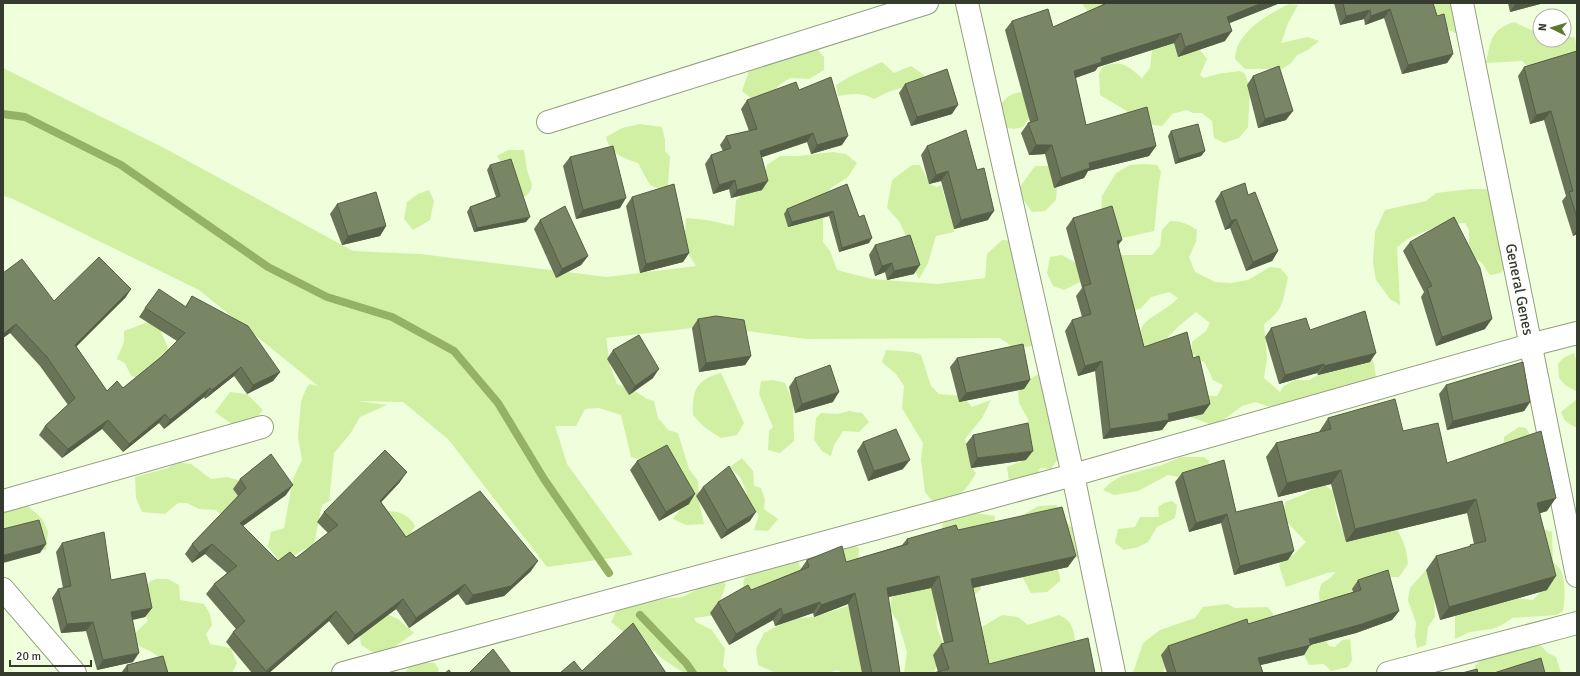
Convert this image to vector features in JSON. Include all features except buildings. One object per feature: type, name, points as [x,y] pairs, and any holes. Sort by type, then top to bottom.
[{"type":"street","points":[[548,122],[927,3]]},
{"type":"street","points":[[967,3],[1073,475],[1114,673]]},
{"type":"street","name":"General Genes","points":[[1462,3],[1577,576]]},
{"type":"street","points":[[343,673],[1073,475],[1577,333]]},
{"type":"street","points":[[3,501],[262,427]]},
{"type":"street","points":[[3,589],[76,673]]},
{"type":"street","points":[[1388,673],[1577,623]]},
{"type":"green space","points":[[1083,3],[1115,3],[1089,13]]},
{"type":"green space","points":[[1431,3],[1454,3],[1458,34],[1446,29],[1433,9]]},
{"type":"green space","points":[[1289,4],[1298,5],[1288,23],[1281,43],[1308,37],[1319,41],[1308,50],[1297,55],[1291,63],[1282,69],[1245,69],[1235,59],[1237,49],[1241,41],[1254,26],[1263,19]]},
{"type":"green space","points":[[1514,22],[1532,30],[1532,48],[1572,48],[1572,37],[1575,38],[1577,51],[1571,58],[1529,68],[1522,61],[1486,63],[1493,37],[1506,25]]},
{"type":"green space","points":[[1172,36],[1196,45],[1207,59],[1200,75],[1204,78],[1218,74],[1240,71],[1245,74],[1250,88],[1248,127],[1239,138],[1224,143],[1214,138],[1212,121],[1202,113],[1193,113],[1186,110],[1172,114],[1162,126],[1142,123],[1125,110],[1100,95],[1099,74],[1102,67],[1115,64],[1124,65],[1142,78],[1150,68],[1152,50],[1157,43]]},
{"type":"green space","points":[[814,45],[824,57],[824,70],[809,79],[790,78],[778,86],[770,101],[757,103],[742,91],[750,68]]},
{"type":"green space","points":[[882,62],[894,73],[911,66],[924,75],[920,85],[908,90],[901,88],[888,92],[874,99],[860,94],[838,96],[836,85],[849,77]]},
{"type":"green space","points":[[3,68],[166,149],[353,251],[420,254],[607,277],[696,266],[684,247],[686,218],[707,220],[734,226],[736,201],[765,171],[767,165],[780,156],[798,156],[833,152],[846,154],[857,163],[848,177],[834,186],[819,199],[823,217],[823,242],[830,251],[837,270],[872,279],[937,284],[985,278],[987,254],[1002,240],[1020,241],[1037,345],[1015,349],[1000,338],[806,339],[709,326],[606,338],[610,365],[617,384],[654,401],[658,418],[668,430],[678,433],[689,469],[698,481],[699,501],[704,524],[686,525],[673,519],[687,500],[647,461],[631,457],[621,415],[599,408],[585,409],[576,426],[555,426],[567,464],[633,555],[547,567],[448,439],[403,402],[359,401],[387,405],[360,417],[350,434],[334,453],[329,501],[322,505],[314,544],[281,563],[268,547],[271,532],[284,528],[293,479],[302,460],[298,437],[301,401],[307,387],[310,384],[318,386],[199,290],[13,199],[3,196]]},
{"type":"green space","points":[[1022,92],[1032,113],[1023,127],[1013,129],[1004,127],[999,107],[1009,96]]},
{"type":"green space","points":[[640,124],[662,127],[665,140],[665,151],[670,156],[668,185],[661,190],[650,185],[638,163],[622,157],[614,152],[606,137],[622,128]]},
{"type":"green space","points":[[508,150],[524,150],[527,170],[532,185],[531,190],[526,196],[518,197],[505,168],[497,156]]},
{"type":"green space","points":[[912,165],[920,165],[930,184],[937,187],[941,185],[954,229],[954,232],[936,236],[928,263],[919,279],[908,256],[906,236],[899,221],[887,208],[892,180]]},
{"type":"green space","points":[[1130,165],[1157,165],[1161,172],[1154,231],[1118,239],[1101,217],[1102,196],[1116,173]]},
{"type":"green space","points":[[1035,166],[1048,166],[1058,172],[1056,200],[1045,211],[1032,212],[1017,191]]},
{"type":"green space","points":[[1470,189],[1495,189],[1512,254],[1501,273],[1490,275],[1482,263],[1474,258],[1469,246],[1469,230],[1465,223],[1441,225],[1409,238],[1397,247],[1400,305],[1390,299],[1376,280],[1373,263],[1375,232],[1385,210],[1426,201],[1436,193]]},
{"type":"green space","points":[[429,190],[434,201],[430,220],[413,230],[404,219],[407,202],[418,194]]},
{"type":"green space","points":[[1170,221],[1184,223],[1197,230],[1196,242],[1189,257],[1195,272],[1215,282],[1231,283],[1248,280],[1270,267],[1280,268],[1288,277],[1282,304],[1271,319],[1264,324],[1267,358],[1264,378],[1280,392],[1284,386],[1295,380],[1309,380],[1318,375],[1327,366],[1361,360],[1373,360],[1376,376],[1369,386],[1332,396],[1317,394],[1297,406],[1273,408],[1256,402],[1242,406],[1215,426],[1191,417],[1198,395],[1217,396],[1223,385],[1213,380],[1205,363],[1192,354],[1192,342],[1206,331],[1210,323],[1196,312],[1162,343],[1154,358],[1140,343],[1142,327],[1148,320],[1178,298],[1169,292],[1151,297],[1141,308],[1124,315],[1095,278],[1080,282],[1064,290],[1053,286],[1047,273],[1050,257],[1062,255],[1076,263],[1107,264],[1121,255],[1152,255],[1160,246],[1162,230]]},
{"type":"green space","points":[[148,322],[160,329],[170,353],[145,379],[131,376],[125,363],[117,359],[124,342],[124,331]]},
{"type":"green space","points":[[886,350],[913,352],[921,355],[931,386],[939,394],[962,396],[972,407],[991,400],[982,418],[965,439],[971,467],[976,473],[967,487],[954,497],[933,502],[925,492],[921,460],[923,443],[902,408],[904,386],[896,374],[882,362]]},
{"type":"green space","points":[[1574,353],[1577,363],[1577,395],[1576,391],[1565,385],[1559,378],[1558,364],[1563,358]]},
{"type":"green space","points":[[721,373],[744,423],[737,435],[721,438],[704,427],[693,415],[693,399],[697,387],[701,383],[706,379]]},
{"type":"green space","points":[[1039,374],[1062,453],[1051,469],[1040,468],[1034,482],[1009,482],[1007,467],[1022,461],[1029,430],[1028,419],[1019,403],[1018,390],[1027,380]]},
{"type":"green space","points":[[773,380],[785,383],[793,402],[794,441],[780,453],[768,450],[769,431],[773,427],[759,394],[761,381]]},
{"type":"green space","points":[[230,392],[247,394],[263,410],[251,423],[233,425],[215,412]]},
{"type":"green space","points":[[1577,399],[1577,428],[1563,418],[1561,412]]},
{"type":"green space","points":[[849,411],[862,413],[869,422],[859,432],[843,431],[834,445],[831,456],[822,451],[814,440],[816,418],[821,413],[837,414]]},
{"type":"green space","points":[[1519,427],[1526,428],[1530,435],[1533,452],[1503,454],[1504,437]]},
{"type":"green space","points":[[1181,457],[1204,457],[1210,462],[1196,474],[1180,477],[1168,475],[1138,491],[1114,495],[1103,490],[1110,483],[1121,476],[1162,465]]},
{"type":"green space","points":[[742,458],[753,471],[754,486],[761,488],[765,500],[764,509],[778,519],[768,531],[754,530],[759,514],[748,508],[744,498],[747,493],[740,477],[730,467]]},
{"type":"green space","points":[[176,462],[191,464],[211,479],[227,477],[238,480],[246,508],[225,519],[216,510],[199,509],[187,503],[178,503],[165,514],[142,512],[136,498],[135,477],[168,468]]},
{"type":"green space","points":[[1323,484],[1333,491],[1337,515],[1343,532],[1381,529],[1397,530],[1405,546],[1408,564],[1399,577],[1389,577],[1355,588],[1350,594],[1320,609],[1319,593],[1321,584],[1336,572],[1327,573],[1286,587],[1279,565],[1283,558],[1293,555],[1306,542],[1283,518],[1285,502]]},
{"type":"green space","points":[[3,501],[25,504],[43,520],[48,532],[46,550],[39,550],[22,526],[13,526],[3,529]]},
{"type":"green space","points":[[1172,501],[1177,505],[1175,518],[1157,527],[1148,542],[1138,547],[1124,550],[1115,543],[1118,529],[1135,527],[1140,517],[1159,517],[1158,507],[1164,503]]},
{"type":"green space","points":[[1056,505],[1066,522],[1071,527],[1084,530],[1080,559],[1068,556],[1018,518],[1038,506]]},
{"type":"green space","points":[[389,511],[404,515],[410,519],[415,526],[401,550],[365,514]]},
{"type":"green space","points":[[975,513],[995,516],[976,578],[981,589],[969,599],[936,608],[937,628],[944,645],[934,673],[904,673],[907,652],[898,622],[890,610],[892,596],[941,532],[943,523],[961,515]]},
{"type":"green space","points":[[1541,528],[1552,532],[1553,562],[1562,573],[1564,584],[1565,596],[1563,611],[1557,615],[1512,618],[1502,625],[1492,629],[1470,632],[1455,639],[1455,616],[1498,601],[1516,598],[1533,600],[1546,586]]},
{"type":"green space","points":[[848,542],[859,548],[858,562],[846,565],[836,547]]},
{"type":"green space","points":[[797,559],[801,568],[801,577],[774,589],[743,590],[744,578],[761,567],[776,567],[787,561]]},
{"type":"green space","points":[[1056,566],[1060,576],[1060,581],[1047,592],[1031,593],[1020,573]]},
{"type":"green space","points":[[1426,570],[1433,578],[1435,617],[1428,627],[1426,645],[1417,648],[1415,636],[1416,623],[1408,600],[1410,588]]},
{"type":"green space","points":[[718,578],[726,584],[717,615],[694,618],[696,622],[712,630],[725,649],[723,666],[729,673],[684,673],[664,660],[648,646],[631,638],[611,622],[619,606],[642,601],[683,597]]},
{"type":"green space","points":[[156,579],[168,579],[179,585],[180,600],[204,604],[210,614],[212,625],[206,634],[210,644],[231,648],[237,663],[232,673],[166,673],[162,662],[157,656],[139,646],[135,633],[148,621],[144,603],[145,590],[151,581]]},
{"type":"green space","points":[[383,587],[389,615],[398,619],[414,633],[394,647],[376,654],[361,645],[360,636]]},
{"type":"green space","points":[[854,604],[855,636],[859,656],[882,673],[843,673],[837,670],[828,673],[776,673],[758,665],[756,649],[764,633],[783,623],[797,618],[814,617]]},
{"type":"green space","points":[[1227,604],[1235,608],[1268,607],[1273,614],[1273,619],[1167,661],[1163,673],[1133,673],[1143,643],[1160,630],[1195,618],[1203,607]]},
{"type":"green space","points":[[1002,615],[1018,617],[1028,625],[1059,615],[1066,619],[1071,625],[1074,632],[1075,641],[1082,644],[990,673],[980,628]]},
{"type":"green space","points":[[1350,639],[1352,660],[1348,667],[1331,671],[1324,664],[1309,665],[1304,655],[1308,646],[1326,641],[1329,646],[1335,647],[1342,640]]},
{"type":"green space","points":[[1540,645],[1548,653],[1556,657],[1561,673],[1476,673],[1475,665],[1486,657],[1499,656],[1511,649]]},
{"type":"green space","points":[[412,663],[435,663],[439,670],[437,673],[405,673]]},
{"type":"waterway","points":[[3,114],[25,117],[121,165],[268,267],[327,297],[392,317],[454,351],[498,403],[544,479],[609,573]]},
{"type":"waterway","points":[[640,615],[686,663],[693,673]]}]
